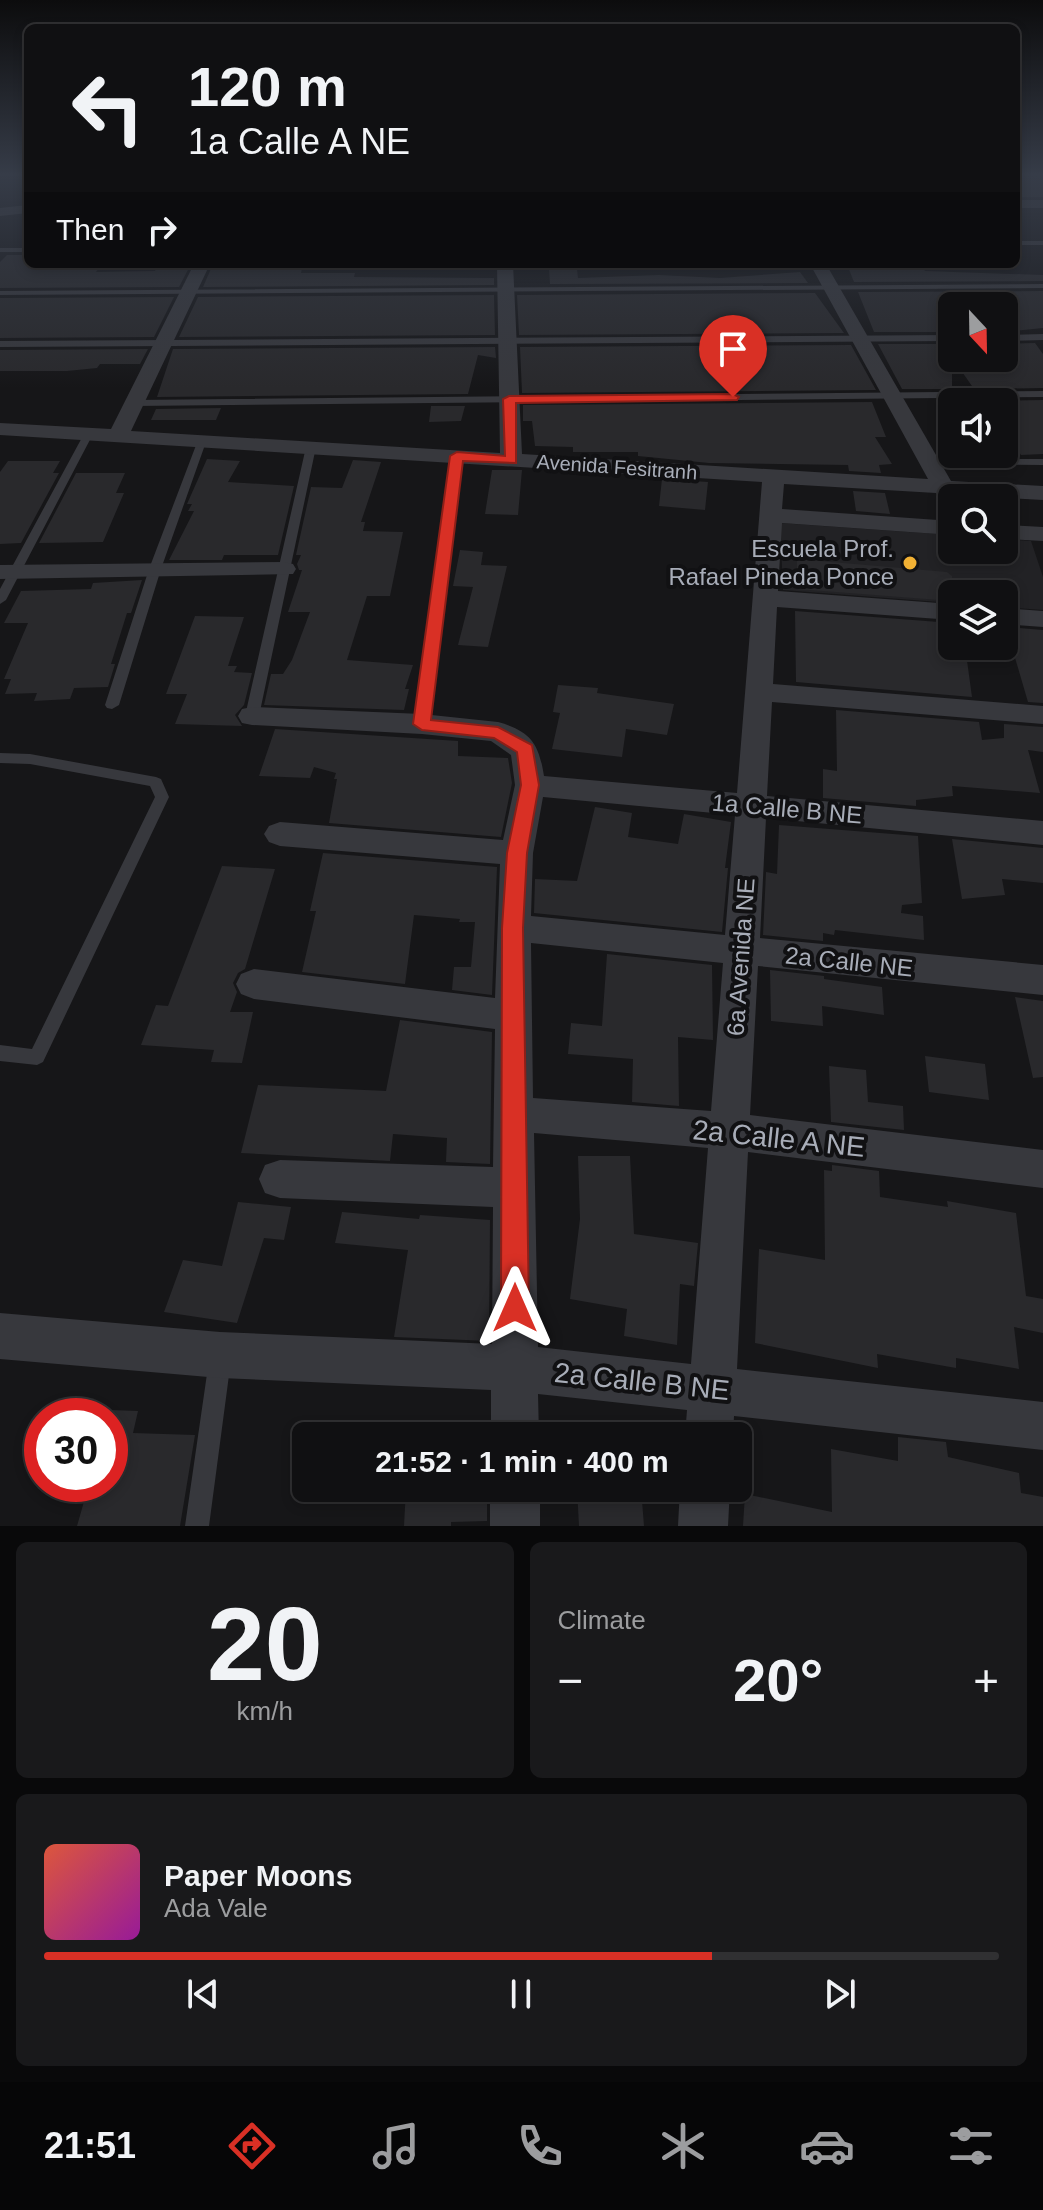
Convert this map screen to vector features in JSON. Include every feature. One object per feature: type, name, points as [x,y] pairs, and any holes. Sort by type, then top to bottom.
[{"type":"street","points":[[118,436],[200,268]]},
{"type":"street","points":[[505,268],[511,460]]},
{"type":"street","points":[[820,268],[942,484]]},
{"type":"street","name":"Avenida Fesitranh","points":[[0,429],[457,456],[773,478],[938,494]]},
{"type":"street","name":"6a Avenida NE","points":[[710,1422],[773,478]]},
{"type":"street","name":"Avenida Fesitranh","points":[[1018,494],[1043,493]]},
{"type":"street","points":[[770,515],[938,527]]},
{"type":"street","points":[[1018,533],[1043,534]]},
{"type":"street","points":[[8,572],[284,569]]},
{"type":"street","points":[[765,598],[938,611]]},
{"type":"street","points":[[1018,617],[1043,619]]},
{"type":"street","points":[[759,692],[1043,715]]},
{"type":"street","points":[[252,716],[422,724],[498,732],[525,750],[530,785],[517,853],[513,928],[515,1422]]},
{"type":"street","name":"1a Calle B NE","points":[[530,785],[1043,833]]},
{"type":"street","points":[[280,834],[517,853]]},
{"type":"street","name":"2a Calle NE","points":[[513,928],[1043,980]]},
{"type":"street","points":[[254,984],[515,1016]]},
{"type":"street","name":"2a Calle A NE","points":[[515,1114],[729,1131],[1043,1169]]},
{"type":"street","points":[[280,1179],[515,1188]]},
{"type":"street","name":"2a Calle B NE","points":[[0,1336],[220,1355],[515,1368],[712,1387],[1043,1426]]},
{"type":"street","points":[[515,1502],[515,1526]]},
{"type":"street","points":[[703,1526],[704,1502]]},
{"type":"lane","points":[[0,250],[24,250]]},
{"type":"lane","points":[[0,293],[1043,286]]},
{"type":"lane","points":[[1018,338],[1043,337]]},
{"type":"lane","points":[[0,344],[938,338]]},
{"type":"lane","points":[[134,403],[1043,394]]},
{"type":"lane","points":[[0,600],[8,572],[88,434]]},
{"type":"lane","points":[[112,705],[155,569],[201,442]]},
{"type":"lane","points":[[252,716],[311,447]]},
{"type":"lane","points":[[422,724],[457,456]]},
{"type":"lane","points":[[930,462],[1043,462]]},
{"type":"lane","points":[[0,758],[30,759],[156,782],[162,797],[37,1057],[0,1053]]},
{"type":"lane","points":[[197,1526],[220,1355]]},
{"type":"shaded area","name":"Escuela Prof. Rafael Pineda Ponce","points":[[780,523],[938,534],[938,564],[1018,564],[1018,540],[1031,541],[1043,577],[1043,610],[1018,608],[1018,580],[938,580],[938,602],[783,590]]},
{"type":"building","points":[[7,255],[24,255],[24,268],[99,268],[96,272],[189,268],[179,287],[0,288],[0,262]]},
{"type":"building","points":[[211,268],[302,268],[301,273],[355,273],[354,277],[494,278],[494,285],[203,287]]},
{"type":"building","points":[[848,268],[923,268],[925,271],[1043,275],[1043,281],[854,282]]},
{"type":"building","points":[[549,269],[577,269],[578,278],[659,275],[720,278],[800,272],[808,283],[550,284]]},
{"type":"building","points":[[1043,291],[1043,328],[1018,331],[1018,292],[938,292],[938,332],[874,332],[858,292]]},
{"type":"building","points":[[815,293],[844,333],[519,335],[517,295]]},
{"type":"building","points":[[494,295],[495,335],[179,337],[198,297]]},
{"type":"building","points":[[174,297],[154,337],[0,338],[0,298]]},
{"type":"building","points":[[1035,343],[1043,354],[1043,388],[973,388],[962,372],[1018,372],[1018,344]]},
{"type":"building","points":[[878,344],[938,344],[938,372],[952,372],[952,388],[902,389]]},
{"type":"building","points":[[851,345],[876,390],[522,393],[520,347]]},
{"type":"building","points":[[495,347],[496,358],[478,355],[468,394],[157,397],[173,349]]},
{"type":"building","points":[[148,349],[140,364],[100,364],[97,368],[67,371],[0,371],[0,350]]},
{"type":"building","points":[[1018,400],[1043,400],[1043,454],[1021,455],[1018,451]]},
{"type":"building","points":[[872,402],[886,437],[875,437],[892,464],[879,465],[881,473],[849,471],[848,465],[709,463],[638,456],[638,452],[573,452],[573,447],[535,446],[532,421],[523,421],[523,405]]},
{"type":"building","points":[[431,406],[465,406],[461,421],[429,422]]},
{"type":"building","points":[[221,408],[216,420],[151,420],[156,409]]},
{"type":"building","points":[[207,459],[240,461],[228,482],[294,486],[278,555],[224,555],[222,560],[169,560],[194,511],[188,511],[192,504],[187,504]]},
{"type":"building","points":[[353,460],[381,462],[361,522],[365,522],[363,531],[403,532],[390,596],[367,596],[347,660],[413,665],[405,689],[409,689],[404,710],[264,705],[271,674],[283,674],[292,660],[310,612],[288,612],[302,570],[297,564],[301,555],[296,555],[311,487],[342,488]]},
{"type":"building","points":[[8,461],[60,461],[53,473],[59,473],[21,543],[0,544],[0,472]]},
{"type":"building","points":[[492,470],[522,470],[518,515],[485,514]]},
{"type":"building","points":[[76,473],[125,473],[116,493],[124,493],[103,542],[39,543]]},
{"type":"building","points":[[662,479],[708,482],[705,510],[659,506]]},
{"type":"building","points":[[853,491],[885,493],[890,514],[856,511]]},
{"type":"building","points":[[460,550],[483,552],[481,565],[507,566],[488,647],[458,645],[473,587],[453,586]]},
{"type":"building","points":[[797,559],[947,572],[952,576],[952,580],[938,580],[938,600],[797,589]]},
{"type":"building","points":[[142,580],[131,613],[127,613],[111,664],[115,664],[108,687],[74,688],[70,699],[34,701],[37,693],[5,694],[11,679],[4,679],[28,623],[4,623],[21,591],[91,589],[93,583]]},
{"type":"building","points":[[795,611],[938,622],[938,660],[967,660],[972,697],[796,682]]},
{"type":"building","points":[[195,616],[244,617],[228,666],[237,666],[234,672],[252,673],[244,705],[235,715],[242,726],[175,724],[187,694],[166,694]]},
{"type":"building","points":[[1018,628],[1043,630],[1043,703],[1028,702],[1016,660]]},
{"type":"building","points":[[558,685],[598,688],[597,693],[674,704],[667,735],[626,729],[622,757],[552,749],[560,713],[553,712]]},
{"type":"building","points":[[836,710],[979,722],[982,740],[1004,738],[1004,724],[1043,727],[1043,752],[1028,750],[1040,793],[952,786],[953,796],[916,800],[916,806],[823,798],[823,769],[837,771]]},
{"type":"building","points":[[275,729],[458,741],[458,756],[508,758],[512,783],[501,837],[329,823],[336,773],[314,767],[310,778],[259,776]]},
{"type":"building","points":[[595,807],[632,813],[628,837],[678,844],[684,814],[731,822],[722,932],[534,913],[535,879],[577,881]]},
{"type":"building","points":[[779,825],[918,836],[922,903],[902,905],[901,913],[923,916],[924,940],[835,930],[834,935],[823,933],[823,941],[763,935],[766,872],[777,874]]},
{"type":"building","points":[[952,839],[1043,848],[1043,883],[1002,879],[1005,895],[962,899]]},
{"type":"building","points":[[323,853],[497,867],[492,995],[452,990],[454,967],[471,967],[475,922],[459,922],[460,919],[414,915],[405,984],[302,972],[316,911],[310,911]]},
{"type":"building","points":[[222,866],[275,869],[245,969],[238,973],[233,983],[237,992],[230,1012],[253,1012],[242,1063],[211,1062],[214,1050],[141,1045],[156,1005],[168,1006]]},
{"type":"building","points":[[607,954],[712,965],[713,1040],[678,1037],[679,1106],[632,1102],[633,1059],[568,1054],[571,1023],[602,1026]]},
{"type":"building","points":[[770,970],[882,987],[884,1015],[822,1006],[823,1026],[771,1021]]},
{"type":"building","points":[[1015,997],[1043,1001],[1043,1077],[1033,1078]]},
{"type":"building","points":[[400,1020],[492,1032],[490,1164],[446,1162],[447,1138],[393,1134],[390,1161],[241,1153],[258,1085],[386,1091]]},
{"type":"building","points":[[925,1056],[985,1064],[989,1100],[929,1092]]},
{"type":"building","points":[[829,1066],[866,1070],[868,1102],[903,1106],[904,1130],[831,1122]]},
{"type":"building","points":[[578,1156],[630,1156],[634,1234],[698,1243],[694,1286],[680,1284],[677,1345],[624,1336],[627,1309],[570,1299],[580,1219]]},
{"type":"building","points":[[832,1165],[879,1171],[880,1197],[948,1207],[947,1201],[1016,1213],[1026,1296],[1043,1299],[1043,1333],[1014,1327],[1019,1369],[956,1358],[956,1368],[877,1354],[878,1368],[755,1343],[759,1249],[825,1260],[824,1170],[832,1171]]},
{"type":"building","points":[[238,1202],[291,1207],[284,1240],[264,1238],[237,1323],[164,1312],[183,1260],[222,1266]]},
{"type":"building","points":[[342,1212],[419,1219],[420,1215],[490,1220],[489,1341],[394,1337],[408,1250],[335,1243]]},
{"type":"building","points":[[128,1411],[138,1411],[133,1433],[195,1435],[180,1526],[77,1526],[84,1502],[128,1502]]},
{"type":"building","points":[[898,1437],[946,1442],[948,1457],[1019,1473],[1021,1493],[1043,1497],[1043,1526],[743,1526],[744,1502],[752,1502],[752,1495],[832,1512],[831,1449],[898,1461]]},
{"type":"building","points":[[405,1502],[487,1502],[487,1521],[451,1522],[451,1526],[404,1526]]},
{"type":"building","points":[[578,1502],[642,1502],[644,1526],[579,1526]]},
{"type":"place","name":"Escuela Prof. Rafael Pineda Ponce","points":[[910,563]]},
{"type":"route","points":[[515,1308],[513,928],[517,853],[530,785],[525,750],[498,732],[422,724],[457,456],[511,460],[509,399],[733,397]]}]
